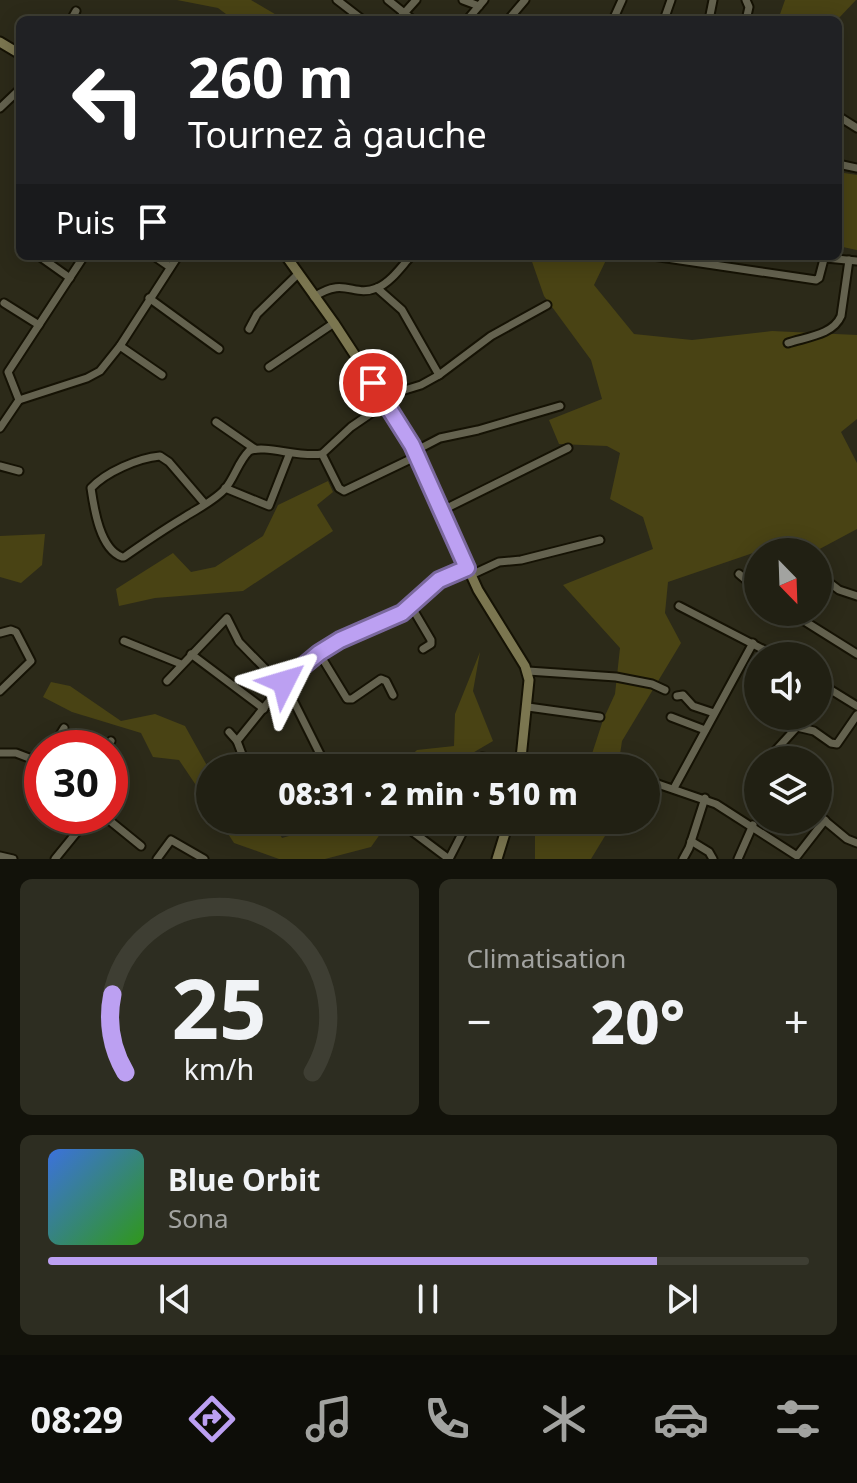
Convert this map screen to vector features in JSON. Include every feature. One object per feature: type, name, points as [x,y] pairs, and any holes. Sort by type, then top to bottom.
[{"type":"street","points":[[337,0],[358,16]]},
{"type":"street","points":[[388,0],[408,16]]},
{"type":"street","points":[[401,16],[416,0]]},
{"type":"street","points":[[463,0],[482,3]]},
{"type":"street","points":[[511,16],[525,0]]},
{"type":"street","points":[[73,16],[76,11]]},
{"type":"street","points":[[0,56],[3,44]]},
{"type":"street","points":[[0,108],[16,93]]},
{"type":"street","points":[[45,260],[70,278]]},
{"type":"street","points":[[19,400],[8,372],[81,260]]},
{"type":"street","points":[[160,260],[170,267]]},
{"type":"street","points":[[0,428],[19,400],[94,375],[120,346],[175,260]]},
{"type":"street","points":[[289,260],[334,323],[416,453],[469,572],[528,671],[528,707],[522,754]]},
{"type":"street","points":[[314,297],[331,287],[377,288],[407,260]]},
{"type":"street","points":[[680,260],[816,280],[824,260]]},
{"type":"street","points":[[788,343],[831,330],[838,324],[853,260]]},
{"type":"street","points":[[249,329],[257,314],[298,274]]},
{"type":"street","points":[[377,288],[402,310],[439,375]]},
{"type":"street","points":[[149,298],[219,349]]},
{"type":"street","points":[[4,303],[39,325]]},
{"type":"street","points":[[216,422],[255,449],[289,455],[322,454],[384,400],[439,375],[491,336],[547,305]]},
{"type":"street","points":[[269,367],[334,323]]},
{"type":"street","points":[[120,346],[162,375]]},
{"type":"street","points":[[322,454],[339,488],[344,491],[440,438],[560,406]]},
{"type":"street","points":[[441,511],[568,448]]},
{"type":"street","points":[[205,504],[169,462],[160,456],[117,470],[91,488],[105,540],[120,558],[205,504],[225,488],[244,456],[255,449]]},
{"type":"street","points":[[225,488],[269,506],[289,455]]},
{"type":"street","points":[[0,466],[19,471]]},
{"type":"street","points":[[237,741],[283,684],[319,653],[355,633],[388,621],[411,606],[439,580],[502,561],[521,560],[600,540]]},
{"type":"street","points":[[739,574],[744,578]]},
{"type":"street","points":[[832,585],[857,596]]},
{"type":"street","points":[[411,606],[431,640],[431,644],[423,649]]},
{"type":"street","points":[[679,606],[751,642]]},
{"type":"street","points":[[167,681],[227,618],[239,642],[283,684],[320,754]]},
{"type":"street","points":[[812,626],[857,654]]},
{"type":"street","points":[[0,633],[16,632],[31,661],[0,691]]},
{"type":"street","points":[[124,641],[181,664]]},
{"type":"street","points":[[319,653],[347,699],[352,699],[381,679],[386,681],[393,695]]},
{"type":"street","points":[[191,654],[264,709]]},
{"type":"street","points":[[674,788],[744,659]]},
{"type":"street","points":[[528,671],[616,677],[652,684],[665,690]]},
{"type":"street","points":[[832,691],[857,706]]},
{"type":"street","points":[[677,696],[683,695],[693,706],[714,713]]},
{"type":"street","points":[[528,707],[600,717]]},
{"type":"street","points":[[779,746],[795,727],[814,731],[837,744],[857,715]]},
{"type":"street","points":[[671,717],[705,730]]},
{"type":"street","points":[[229,732],[242,754]]},
{"type":"street","points":[[0,753],[24,756]]},
{"type":"street","points":[[660,784],[705,798],[744,820]]},
{"type":"street","points":[[683,859],[705,798]]},
{"type":"street","points":[[832,827],[857,843]]},
{"type":"street","points":[[55,859],[75,834]]},
{"type":"street","points":[[126,834],[141,846]]},
{"type":"street","points":[[416,834],[449,859],[462,834]]},
{"type":"street","points":[[497,859],[505,834]]},
{"type":"street","points":[[738,859],[749,834]]},
{"type":"street","points":[[765,834],[797,858],[811,834]]},
{"type":"street","points":[[157,859],[171,840],[204,859]]},
{"type":"street","points":[[691,841],[709,852],[713,859]]},
{"type":"street","points":[[0,856],[13,859]]},
{"type":"shaded area","points":[[177,0],[251,0],[278,16],[229,16],[218,8]]},
{"type":"shaded area","points":[[785,0],[856,0],[841,16],[779,16]]},
{"type":"shaded area","points":[[842,173],[857,175],[857,250],[842,247]]},
{"type":"shaded area","points":[[531,260],[606,260],[594,285],[634,334],[692,340],[772,331],[857,335],[857,419],[841,432],[857,463],[857,529],[832,542],[832,538],[744,538],[744,556],[668,582],[665,613],[681,643],[622,741],[620,754],[592,754],[615,694],[620,648],[563,585],[653,549],[643,517],[610,499],[620,453],[607,446],[559,444],[549,420],[602,399],[591,360],[544,296]]},
{"type":"shaded area","points":[[328,481],[333,492],[317,505],[333,531],[243,591],[155,598],[119,606],[116,589],[173,553],[191,572],[215,567],[263,536],[278,505]]},
{"type":"shaded area","points":[[45,534],[42,565],[21,583],[0,577],[0,536]]},
{"type":"shaded area","points":[[480,652],[473,691],[493,741],[471,754],[413,754],[417,750],[454,746],[455,714]]},
{"type":"shaded area","points":[[51,682],[70,686],[121,721],[155,714],[185,726],[201,754],[196,754],[196,785],[179,760],[153,757],[141,733],[72,712],[43,697]]},
{"type":"shaded area","points":[[228,834],[280,834],[282,838],[296,834],[380,834],[371,847],[325,859],[279,859],[234,843]]},
{"type":"shaded area","points":[[535,834],[606,834],[591,859],[535,859]]},
{"type":"route","points":[[284,682],[319,653],[340,640],[402,613],[439,580],[467,568],[412,445],[373,383]]}]
